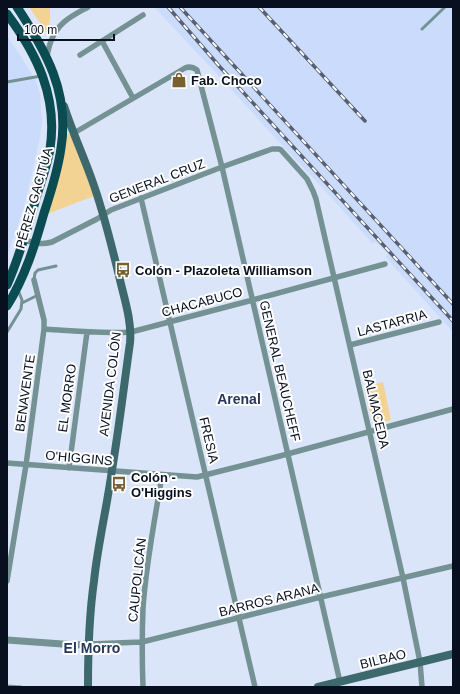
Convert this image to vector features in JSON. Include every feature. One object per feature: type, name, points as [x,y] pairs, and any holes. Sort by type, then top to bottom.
[{"type":"main road","name":"AVENIDA COLÓN","points":[[16,7],[46,56],[92,180],[103,215],[131,332],[112,471],[94,580],[89,644],[88,687]]},
{"type":"main road","points":[[7,14],[28,44],[43,76]]},
{"type":"main road","name":"PÉREZ GACITÚA","points":[[7,285],[10,273],[24,240],[47,163],[51,140],[52,121],[50,102],[43,76]]},
{"type":"main road","name":"PÉREZ GACITÚA","points":[[7,306],[28,265],[36,244],[56,174],[62,147],[63,123],[59,92]]},
{"type":"main road","name":"BILBAO","points":[[318,687],[453,654]]},
{"type":"street","points":[[46,56],[57,29],[66,20],[88,7]]},
{"type":"street","points":[[80,55],[143,15]]},
{"type":"street","points":[[40,44],[46,44],[51,41]]},
{"type":"street","points":[[74,133],[133,98],[102,41]]},
{"type":"street","name":"GENERAL BEAUCHEFF","points":[[133,98],[185,68],[193,67],[198,73],[222,167],[340,682]]},
{"type":"street","name":"GENERAL CRUZ","points":[[24,240],[36,244],[52,242],[98,219],[111,210],[222,167],[272,149],[279,149]]},
{"type":"street","name":"BALMACEDA","points":[[279,149],[303,174],[315,194],[403,578],[420,662],[422,687]]},
{"type":"street","name":"FRESIA","points":[[141,198],[255,687]]},
{"type":"street","name":"CHACABUCO","points":[[44,329],[88,332],[131,332],[385,264]]},
{"type":"street","name":"BENAVENTE","points":[[7,581],[26,464],[44,329],[44,320],[34,280]]},
{"type":"street","name":"LASTARRIA","points":[[350,345],[439,322]]},
{"type":"street","name":"EL MORRO","points":[[69,468],[88,332]]},
{"type":"street","name":"O'HIGGINS","points":[[7,463],[162,475],[197,477],[206,476],[453,409]]},
{"type":"street","name":"CAUPOLICÁN","points":[[143,687],[143,608],[146,576],[162,475]]},
{"type":"street","name":"BARROS ARANA","points":[[89,644],[142,642],[453,566]]},
{"type":"street","points":[[7,640],[76,645],[89,644]]},
{"type":"lane","points":[[422,29],[445,7]]},
{"type":"lane","points":[[7,82],[43,76]]},
{"type":"lane","points":[[34,280],[34,275],[38,270],[56,266]]},
{"type":"lane","points":[[7,332],[20,312],[22,303],[10,273]]},
{"type":"lane","points":[[22,303],[38,295]]},
{"type":"lane","points":[[7,686],[20,687]]},
{"type":"shaded area","points":[[29,7],[50,7],[50,19],[47,33]]},
{"type":"shaded area","points":[[154,7],[453,7],[453,332],[395,268],[386,257],[388,254],[376,242],[373,244]]},
{"type":"shaded area","points":[[7,36],[36,81],[40,94],[42,121],[23,210],[7,256]]},
{"type":"shaded area","points":[[67,134],[70,134],[94,196],[47,214]]},
{"type":"shaded area","points":[[383,382],[391,420],[376,424],[372,421],[364,387]]},
{"type":"railway","points":[[168,7],[220,67],[453,321]]},
{"type":"railway","points":[[180,7],[453,304]]},
{"type":"railway","points":[[259,7],[365,121]]},
{"type":"place","name":"Fab. Choco","points":[[179,80]]},
{"type":"place","name":"Colón - Plazoleta Williamson","points":[[123,270]]},
{"type":"place","name":"Colón - O'Higgins","points":[[119,484]]},
{"type":"district","name":"Arenal","points":[[239,399]]},
{"type":"district","name":"El Morro","points":[[92,648]]}]
